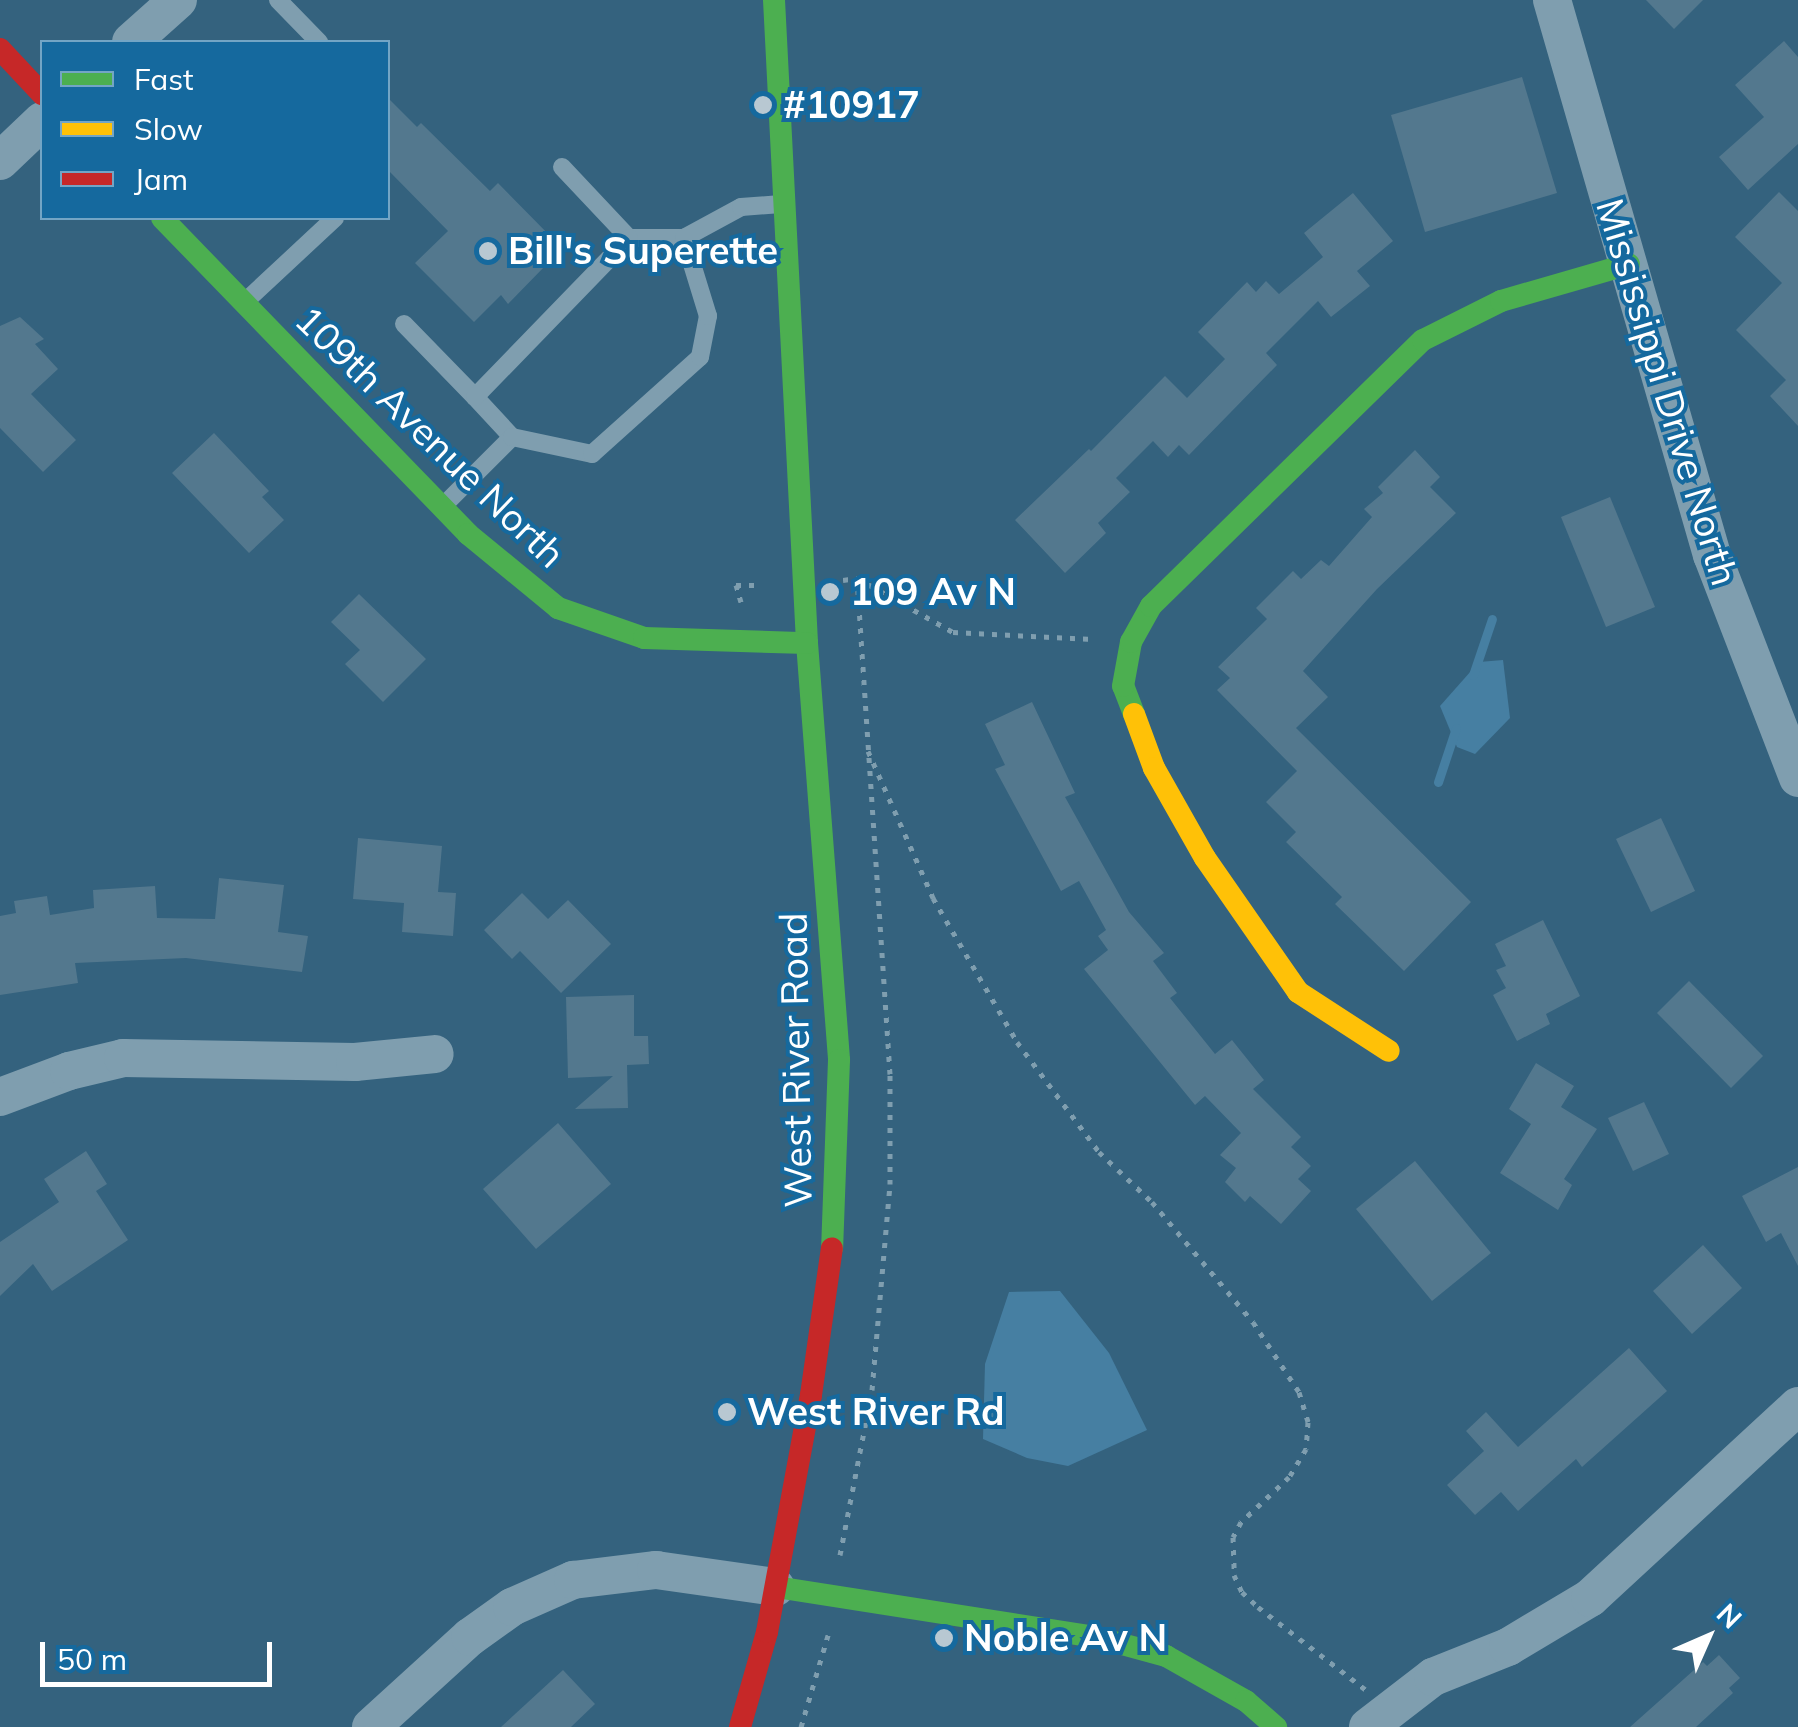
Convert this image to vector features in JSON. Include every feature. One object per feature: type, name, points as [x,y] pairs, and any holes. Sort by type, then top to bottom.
[{"type":"street","points":[[133,40],[178,0]]},
{"type":"street","name":"West River Road","points":[[740,1727],[776,1587],[836,1228],[839,1137],[838,1041],[808,642],[774,0]]},
{"type":"street","name":"Mississippi Drive North","points":[[1552,0],[1712,556],[1798,778]]},
{"type":"street","points":[[0,49],[40,92]]},
{"type":"street","points":[[0,160],[40,123]]},
{"type":"street","name":"109th Avenue North","points":[[164,220],[442,507],[527,587],[590,622],[644,638],[808,642]]},
{"type":"street","points":[[1390,1052],[1298,992],[1205,858],[1154,768],[1123,686],[1131,642],[1151,606],[1423,340],[1501,301],[1629,264]]},
{"type":"street","points":[[0,1097],[69,1071],[123,1058],[355,1062],[435,1054]]},
{"type":"street","points":[[1369,1711],[1433,1677],[1508,1646],[1590,1598],[1798,1406]]},
{"type":"street","points":[[371,1727],[470,1637],[512,1607],[573,1580],[656,1570],[1096,1637],[1166,1656],[1246,1700],[1276,1727]]},
{"type":"lane","points":[[278,0],[317,40]]},
{"type":"lane","points":[[562,168],[630,238]]},
{"type":"lane","points":[[475,397],[630,238],[684,238],[741,207],[787,204]]},
{"type":"lane","points":[[244,303],[333,220]]},
{"type":"lane","points":[[404,324],[512,437],[592,454],[700,356],[708,316],[684,238]]},
{"type":"lane","points":[[442,507],[512,437]]},
{"type":"path","points":[[1131,642],[953,632],[856,578],[868,751],[954,938],[1060,1104],[1099,1152],[1152,1202],[1253,1322],[1299,1392],[1308,1422],[1306,1449],[1289,1477],[1256,1505],[1233,1537],[1234,1575],[1242,1592],[1369,1711]]},
{"type":"path","points":[[801,1727],[829,1630]]},
{"type":"water","points":[[1503,660],[1510,718],[1475,754],[1457,747],[1440,706],[1479,662]]},
{"type":"water","points":[[1060,1291],[1109,1353],[1147,1430],[1068,1466],[1027,1458],[983,1439],[985,1364],[1009,1292]]},
{"type":"building","points":[[1646,0],[1703,0],[1674,29]]},
{"type":"building","points":[[1784,41],[1798,57],[1798,144],[1748,190],[1719,157],[1764,117],[1735,85]]},
{"type":"building","points":[[1522,77],[1557,193],[1425,232],[1391,115]]},
{"type":"building","name":"Bill's Superette","points":[[390,100],[417,127],[421,123],[490,191],[498,183],[557,243],[540,259],[546,265],[508,304],[501,295],[474,322],[415,263],[448,231],[390,172]]},
{"type":"building","points":[[1779,192],[1798,211],[1798,426],[1770,396],[1786,380],[1736,330],[1782,283],[1735,237]]},
{"type":"building","points":[[1353,193],[1393,241],[1357,271],[1370,286],[1331,317],[1318,301],[1266,353],[1277,365],[1189,455],[1179,445],[1168,457],[1153,441],[1116,478],[1130,492],[1098,523],[1106,533],[1065,573],[1015,520],[1165,376],[1187,398],[1225,359],[1198,332],[1247,282],[1256,292],[1266,281],[1279,294],[1323,257],[1304,233]]},
{"type":"building","points":[[20,317],[44,339],[35,344],[58,369],[31,394],[76,440],[43,472],[0,428],[0,326]]},
{"type":"building","points":[[214,433],[269,491],[262,497],[284,520],[249,553],[172,473]]},
{"type":"building","points":[[1415,450],[1440,477],[1430,487],[1456,513],[1377,589],[1303,671],[1328,697],[1296,728],[1471,902],[1404,971],[1335,904],[1342,897],[1286,842],[1296,832],[1266,802],[1297,771],[1217,690],[1230,678],[1218,667],[1267,619],[1256,608],[1293,571],[1301,579],[1321,560],[1329,566],[1372,517],[1364,509],[1383,493],[1378,487]]},
{"type":"building","points":[[1610,497],[1655,607],[1606,627],[1561,517]]},
{"type":"building","points":[[359,594],[426,659],[383,702],[345,664],[360,650],[331,622]]},
{"type":"building","points":[[1032,702],[1075,793],[1065,797],[1129,912],[1164,953],[1153,961],[1177,993],[1170,998],[1215,1054],[1232,1040],[1264,1080],[1253,1089],[1301,1137],[1291,1147],[1311,1166],[1298,1179],[1311,1191],[1281,1224],[1250,1196],[1245,1202],[1225,1182],[1236,1168],[1220,1155],[1241,1133],[1205,1096],[1195,1105],[1084,969],[1108,950],[1098,936],[1106,930],[1079,881],[1061,891],[995,769],[1005,765],[985,724]]},
{"type":"building","points":[[1661,818],[1695,891],[1651,912],[1616,839]]},
{"type":"building","points":[[358,838],[442,846],[438,892],[456,893],[453,936],[402,932],[404,903],[353,899]]},
{"type":"building","points":[[219,878],[284,885],[278,932],[308,936],[302,972],[186,958],[75,963],[78,983],[0,995],[0,916],[16,913],[14,901],[47,896],[50,915],[94,908],[93,890],[155,886],[157,918],[215,919]]},
{"type":"building","points":[[522,893],[548,919],[568,900],[611,944],[561,993],[520,951],[512,959],[484,930]]},
{"type":"building","points":[[1543,920],[1580,996],[1546,1014],[1550,1024],[1517,1041],[1493,995],[1506,988],[1496,970],[1506,966],[1495,944]]},
{"type":"building","points":[[1689,981],[1763,1056],[1731,1088],[1657,1013]]},
{"type":"building","points":[[634,995],[634,1036],[648,1036],[649,1064],[627,1065],[628,1108],[575,1109],[613,1076],[568,1078],[566,997]]},
{"type":"building","points":[[1536,1063],[1574,1086],[1561,1107],[1597,1129],[1564,1179],[1572,1185],[1558,1210],[1500,1173],[1531,1124],[1509,1109]]},
{"type":"building","points":[[1644,1102],[1669,1154],[1633,1171],[1608,1118]]},
{"type":"building","points":[[558,1123],[611,1184],[536,1249],[483,1189]]},
{"type":"building","points":[[86,1151],[107,1184],[96,1191],[128,1240],[52,1291],[33,1264],[0,1296],[0,1242],[59,1202],[44,1179]]},
{"type":"building","points":[[1415,1161],[1491,1253],[1432,1301],[1356,1209]]},
{"type":"building","points":[[1798,1167],[1798,1266],[1781,1233],[1766,1242],[1742,1196]]},
{"type":"building","points":[[1703,1245],[1742,1288],[1692,1334],[1653,1291]]},
{"type":"building","points":[[1629,1348],[1667,1391],[1582,1467],[1576,1459],[1518,1511],[1501,1492],[1475,1515],[1447,1485],[1484,1451],[1466,1431],[1486,1412],[1518,1447]]},
{"type":"building","points":[[1719,1655],[1740,1678],[1729,1688],[1733,1693],[1696,1727],[1630,1727],[1703,1662],[1707,1666]]},
{"type":"building","points":[[563,1670],[595,1704],[571,1727],[501,1727]]},
{"type":"waterway","points":[[1473,675],[1492,619]]},
{"type":"waterway","points":[[1438,782],[1456,728]]},
{"type":"traffic: fast","points":[[774,0],[807,643],[839,1060],[832,1248]]},
{"type":"traffic: fast","points":[[164,220],[468,534],[558,608],[644,638],[807,643]]},
{"type":"traffic: fast","points":[[1134,714],[1123,686],[1131,642],[1151,606],[1423,340],[1501,301],[1629,264]]},
{"type":"traffic: fast","points":[[776,1587],[1096,1637],[1166,1656],[1246,1701],[1276,1727]]},
{"type":"traffic: slow","points":[[1134,714],[1154,768],[1205,858],[1298,992],[1389,1051]]},
{"type":"traffic: jam","points":[[0,49],[40,92]]},
{"type":"traffic: jam","points":[[740,1727],[767,1632],[811,1395],[832,1248]]},
{"type":"place","name":"#10917","points":[[763,105]]},
{"type":"place","name":"Bill's Superette","points":[[488,251]]},
{"type":"place","name":"109 Av N","points":[[830,592]]},
{"type":"place","name":"West River Rd","points":[[727,1412]]},
{"type":"place","name":"Noble Av N","points":[[944,1638]]}]
